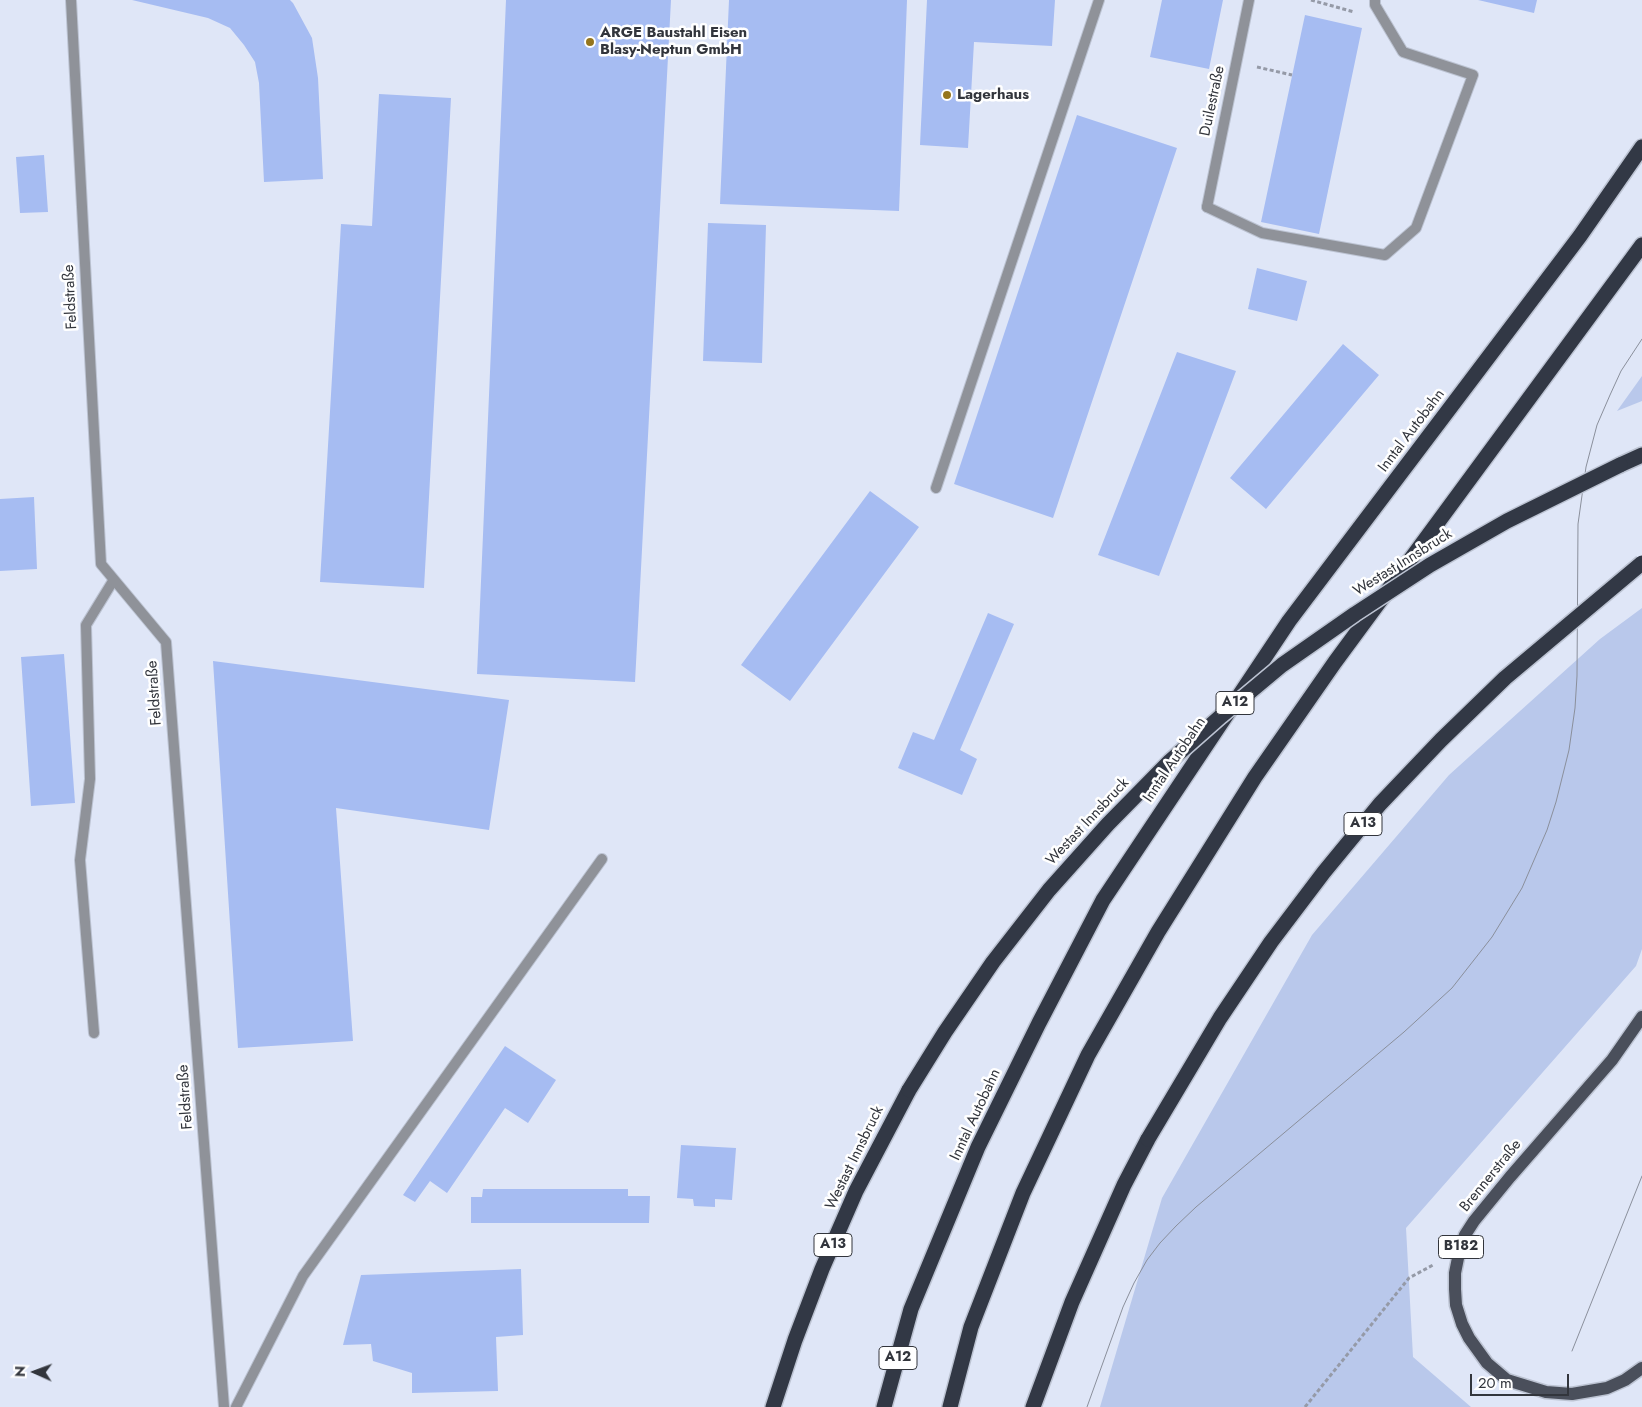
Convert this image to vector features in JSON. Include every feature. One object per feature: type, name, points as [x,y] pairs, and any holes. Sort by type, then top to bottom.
[{"type":"highway","name":"Inntal Autobahn","points":[[884,1407],[911,1309],[978,1147],[1039,1023],[1103,900],[1290,621],[1580,236],[1642,146]]},
{"type":"highway","points":[[950,1407],[971,1327],[1023,1193],[1088,1055],[1158,932],[1256,777],[1335,662],[1642,245]]},
{"type":"highway","name":"Westast Innsbruck","points":[[773,1407],[794,1340],[822,1269],[856,1191],[909,1090],[945,1032],[994,962],[1049,890],[1108,824],[1170,761],[1221,716],[1282,665],[1355,614],[1430,565],[1507,521],[1642,455]]},
{"type":"highway","name":"A13","points":[[1033,1407],[1072,1302],[1124,1185],[1148,1139],[1220,1018],[1271,942],[1324,872],[1380,804],[1441,740],[1505,678],[1642,563]]},
{"type":"main road","name":"Brennerstraße","points":[[1642,1017],[1612,1060],[1474,1221],[1465,1235],[1455,1273],[1456,1305],[1462,1324],[1477,1350],[1496,1372],[1507,1380],[1532,1388],[1560,1394],[1572,1394],[1607,1388],[1625,1380],[1642,1368]]},
{"type":"street","name":"Feldstraße","points":[[70,0],[101,564],[166,642],[224,1407]]},
{"type":"street","points":[[936,488],[1099,0]]},
{"type":"street","name":"Duilestraße","points":[[1249,0],[1207,207],[1262,233],[1385,254],[1416,228],[1473,75],[1403,52],[1375,2]]},
{"type":"street","points":[[94,1033],[80,860],[90,779],[86,625],[113,580]]},
{"type":"street","points":[[236,1407],[303,1276],[602,859]]},
{"type":"path","points":[[1311,0],[1359,13],[1375,2]]},
{"type":"path","points":[[1236,63],[1292,75]]},
{"type":"path","points":[[1304,1407],[1409,1278],[1459,1253]]},
{"type":"shaded area","points":[[1642,376],[1642,401],[1617,411]]},
{"type":"shaded area","points":[[1642,608],[1642,949],[1636,966],[1406,1228],[1413,1357],[1471,1407],[1100,1407],[1162,1198],[1312,935],[1449,775],[1600,639]]},
{"type":"building","points":[[132,0],[290,0],[312,38],[318,78],[323,179],[264,182],[259,83],[255,62],[230,28],[208,18]]},
{"type":"building","points":[[506,0],[671,0],[635,682],[477,674]]},
{"type":"building","points":[[729,0],[907,0],[899,211],[720,204]]},
{"type":"building","name":"Lagerhaus","points":[[927,0],[1055,0],[1052,46],[974,42],[968,148],[920,145]]},
{"type":"building","points":[[1162,0],[1223,0],[1209,69],[1150,57]]},
{"type":"building","points":[[1478,0],[1537,0],[1534,13]]},
{"type":"building","points":[[1305,15],[1362,28],[1319,234],[1261,222]]},
{"type":"building","points":[[379,94],[451,98],[424,588],[320,582],[341,224],[372,226]]},
{"type":"building","points":[[1077,115],[1177,148],[1053,518],[954,484]]},
{"type":"building","points":[[44,155],[48,212],[20,213],[16,157]]},
{"type":"building","points":[[708,223],[766,225],[762,363],[703,361]]},
{"type":"building","points":[[1257,268],[1307,281],[1297,321],[1248,309]]},
{"type":"building","points":[[1343,344],[1379,375],[1266,509],[1230,478]]},
{"type":"building","points":[[1177,352],[1236,371],[1159,576],[1098,555]]},
{"type":"building","points":[[870,491],[919,527],[790,701],[741,665]]},
{"type":"building","points":[[34,497],[37,569],[0,571],[0,499]]},
{"type":"building","points":[[988,613],[1014,624],[960,750],[977,759],[962,795],[898,768],[913,732],[934,740]]},
{"type":"building","points":[[64,654],[75,803],[31,806],[21,657]]},
{"type":"building","points":[[213,661],[509,700],[489,830],[336,808],[353,1041],[238,1048]]},
{"type":"building","points":[[505,1046],[556,1080],[528,1123],[505,1108],[447,1193],[430,1181],[415,1202],[403,1195]]},
{"type":"building","points":[[681,1145],[736,1148],[732,1200],[715,1199],[715,1207],[694,1206],[693,1199],[677,1198]]},
{"type":"building","points":[[483,1189],[628,1189],[628,1196],[650,1196],[649,1223],[471,1223],[471,1197],[482,1197]]},
{"type":"building","points":[[521,1269],[523,1335],[496,1337],[498,1391],[412,1393],[412,1373],[373,1361],[371,1344],[343,1345],[361,1275]]},
{"type":"tram line","points":[[1087,1407],[1123,1307],[1147,1260],[1160,1243],[1196,1207],[1404,1032],[1452,988],[1492,937],[1522,888],[1547,830],[1569,750],[1577,676],[1578,524],[1586,467],[1597,425],[1610,395],[1621,371],[1642,339]]},
{"type":"tram line","points":[[1572,1351],[1642,1176]]},
{"type":"place","name":"ARGE Baustahl Eisen Blasy-Neptun GmbH","points":[[590,42]]},
{"type":"place","name":"Lagerhaus","points":[[947,95]]}]
